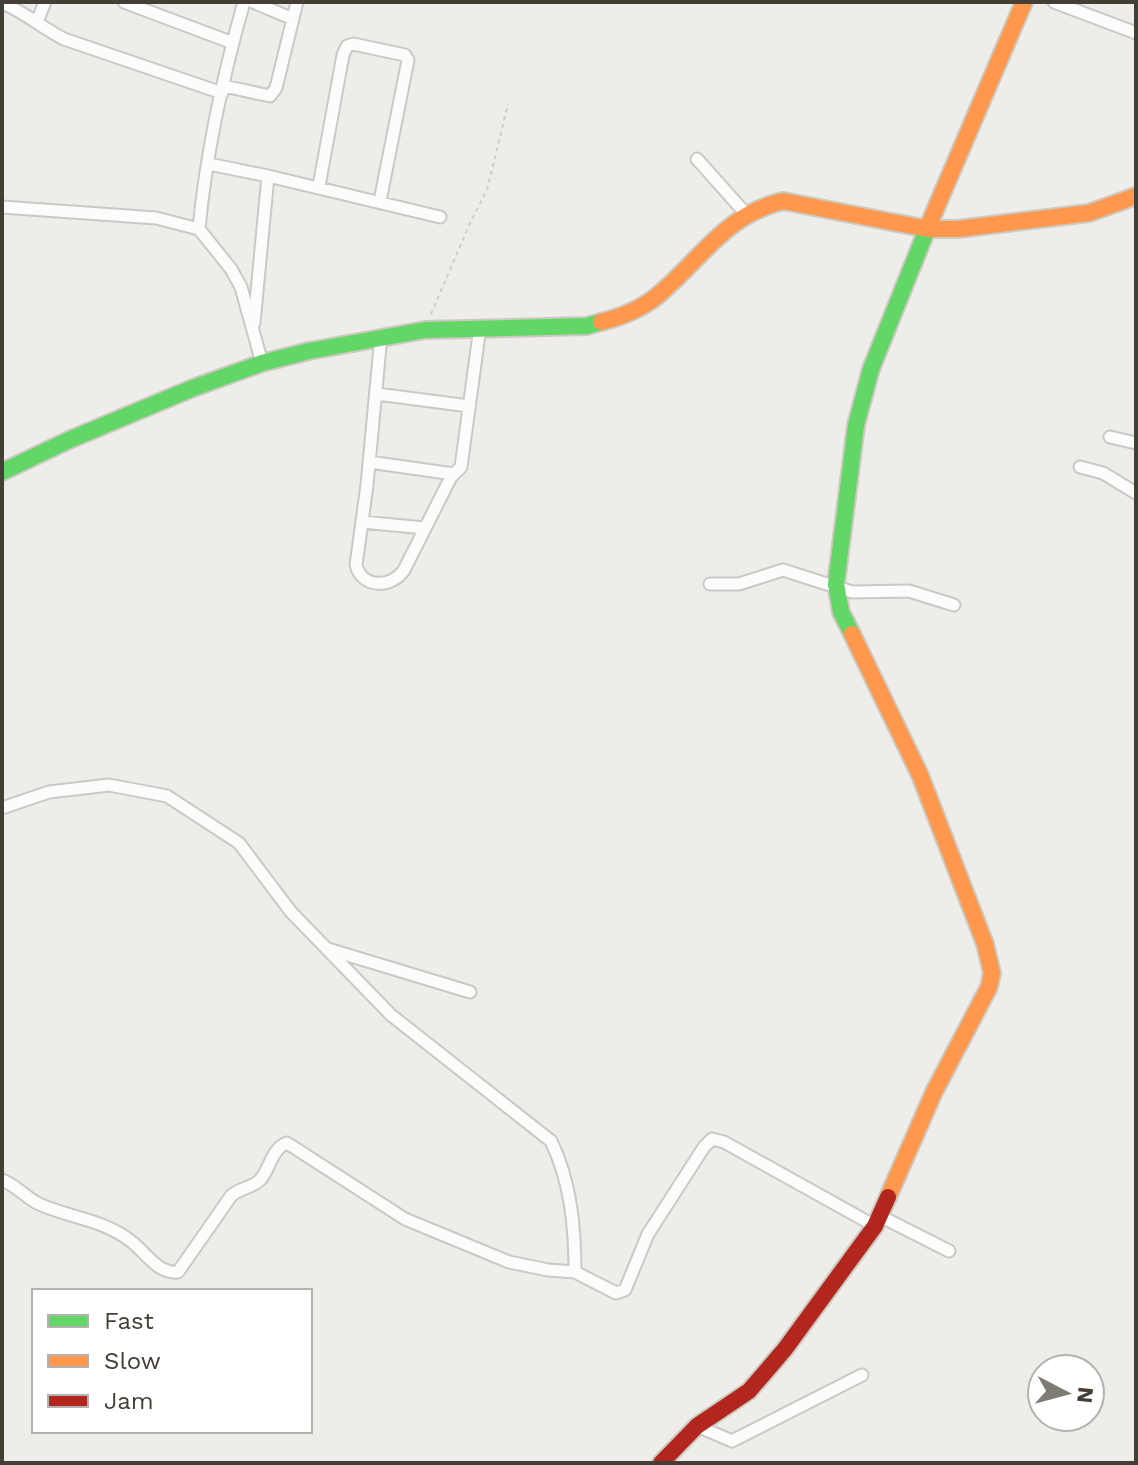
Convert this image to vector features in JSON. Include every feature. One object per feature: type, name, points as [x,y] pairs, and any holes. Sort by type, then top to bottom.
[{"type":"street","points":[[37,22],[45,2]]},
{"type":"street","points":[[124,2],[233,43]]},
{"type":"street","points":[[199,229],[223,89],[244,2]]},
{"type":"street","points":[[253,2],[293,19]]},
{"type":"street","points":[[2,3],[22,11],[56,35],[76,44],[223,89],[270,96],[276,88],[297,2]]},
{"type":"street","points":[[661,1463],[697,1426],[749,1391],[785,1349],[878,1221],[934,1092],[989,987],[992,973],[985,944],[920,775],[841,612],[837,588],[838,555],[848,501],[856,425],[871,369],[1024,2]]},
{"type":"street","points":[[1054,2],[1136,33]]},
{"type":"street","points":[[319,186],[347,46],[353,44],[405,55],[408,60],[380,201]]},
{"type":"street","points":[[697,159],[746,214]]},
{"type":"street","points":[[209,164],[319,186],[440,217]]},
{"type":"street","points":[[254,326],[268,176]]},
{"type":"street","points":[[2,472],[193,388],[262,363],[381,336],[425,330],[587,326],[623,316],[656,297],[705,247],[746,214],[762,206],[783,201],[928,229],[958,229],[1089,213],[1136,196]]},
{"type":"street","points":[[2,207],[156,218],[199,229],[231,269],[241,287],[262,363]]},
{"type":"street","points":[[381,336],[356,565],[368,581],[380,584],[393,582],[399,577],[454,474],[461,467],[480,327]]},
{"type":"street","points":[[377,394],[469,406]]},
{"type":"street","points":[[1110,437],[1136,443]]},
{"type":"street","points":[[369,462],[454,474]]},
{"type":"street","points":[[1080,467],[1103,473],[1136,493]]},
{"type":"street","points":[[363,522],[424,528]]},
{"type":"street","points":[[710,584],[739,584],[783,570],[863,594],[918,592],[954,605]]},
{"type":"street","points":[[2,808],[49,792],[109,785],[167,796],[239,843],[291,912],[391,1015],[551,1141],[560,1159],[569,1192],[575,1272]]},
{"type":"street","points":[[326,949],[470,992]]},
{"type":"street","points":[[2,1180],[37,1203],[83,1217],[123,1235],[155,1264],[167,1271],[178,1272],[231,1196],[258,1182],[279,1146],[287,1143],[405,1219],[509,1262],[575,1272],[616,1293],[622,1293],[648,1234],[707,1142],[712,1139],[724,1142],[878,1221],[949,1251]]},
{"type":"street","points":[[697,1426],[728,1441],[736,1440],[862,1375]]},
{"type":"path","points":[[425,330],[487,190],[508,104]]},
{"type":"traffic: fast","points":[[852,634],[841,612],[836,584],[856,425],[871,369],[930,222]]},
{"type":"traffic: fast","points":[[2,472],[193,388],[262,363],[309,351],[425,330],[587,326],[601,322]]},
{"type":"traffic: slow","points":[[930,222],[1024,2]]},
{"type":"traffic: slow","points":[[601,322],[651,301],[729,228],[744,217],[783,201],[928,229],[958,229],[1089,213],[1136,196]]},
{"type":"traffic: slow","points":[[852,634],[920,775],[985,944],[992,973],[989,987],[934,1092],[888,1197]]},
{"type":"traffic: jam","points":[[661,1463],[697,1426],[749,1391],[785,1349],[875,1226],[888,1197]]}]
